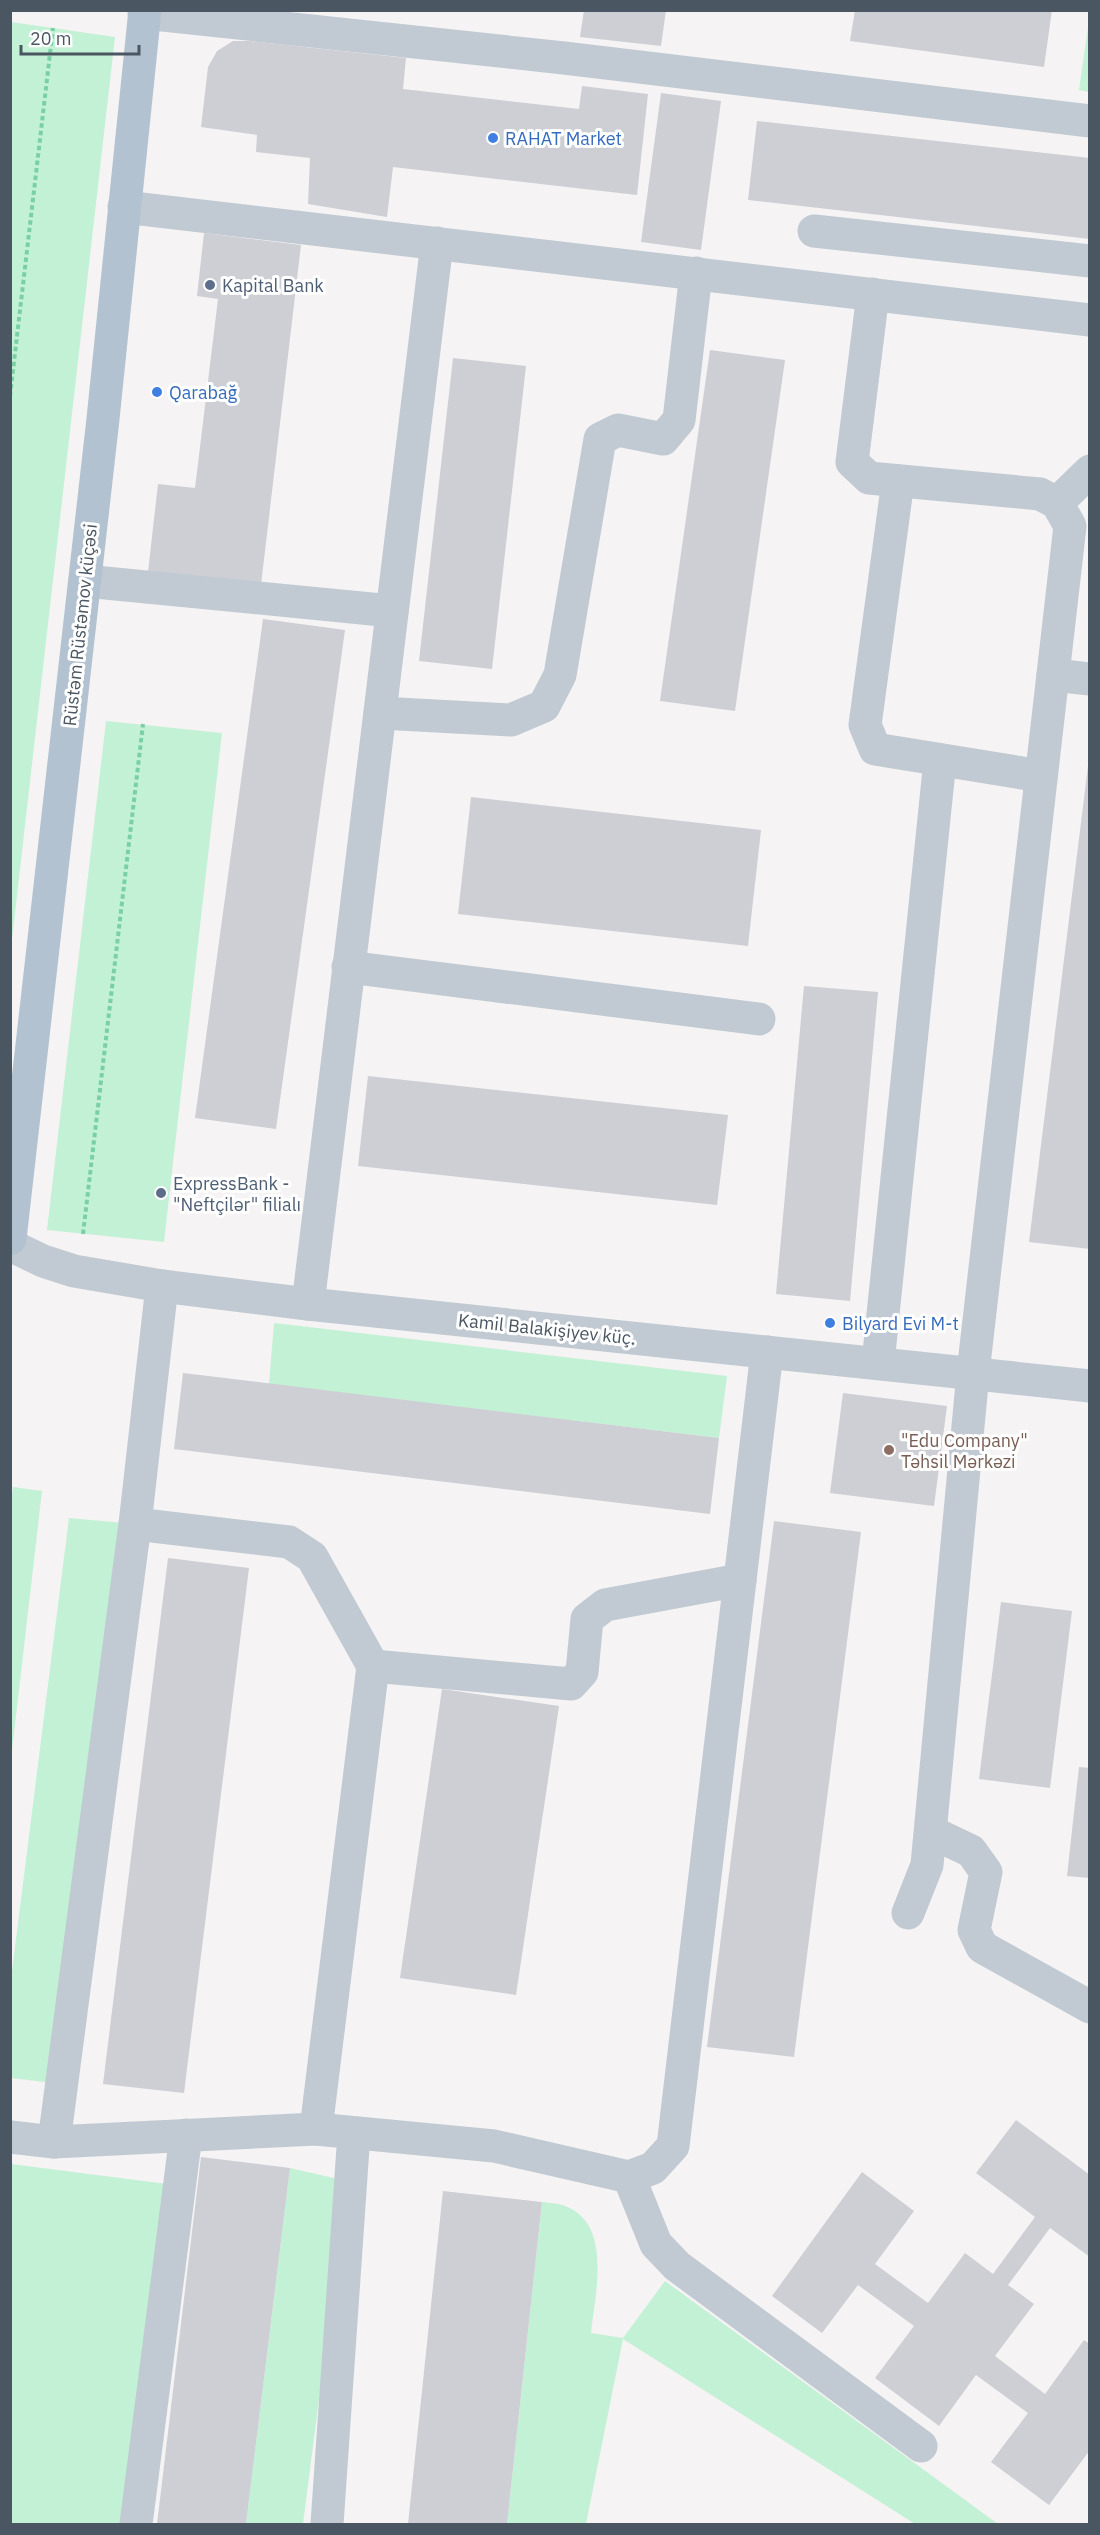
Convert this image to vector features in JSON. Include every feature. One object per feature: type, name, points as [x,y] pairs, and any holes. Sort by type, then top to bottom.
[{"type":"main road","name":"Rüstəm Rüstəmov küçəsi","points":[[10,1239],[85,581],[145,12]]},
{"type":"street","points":[[145,12],[564,58],[1089,121]]},
{"type":"street","points":[[124,207],[1089,320]]},
{"type":"street","points":[[814,231],[1089,261]]},
{"type":"street","points":[[308,1304],[437,243]]},
{"type":"street","points":[[380,713],[511,720],[544,706],[560,675],[600,439],[618,430],[663,439],[679,420],[696,273]]},
{"type":"street","points":[[873,294],[852,462],[869,478],[1040,494],[1057,503],[1070,526],[973,1373],[931,1832],[927,1865],[908,1913]]},
{"type":"street","points":[[1057,503],[1089,471]]},
{"type":"street","points":[[898,480],[865,725],[875,749],[1041,776]]},
{"type":"street","points":[[85,581],[392,611]]},
{"type":"street","points":[[1053,675],[1089,680]]},
{"type":"street","points":[[878,1363],[940,760]]},
{"type":"street","points":[[348,968],[759,1019]]},
{"type":"street","name":"Kamil Balakişiyev küç.","points":[[10,1245],[43,1261],[74,1271],[162,1286],[308,1304],[1089,1386]]},
{"type":"street","points":[[54,2142],[135,1524],[162,1286]]},
{"type":"street","points":[[10,2136],[54,2142],[316,2129],[494,2146],[629,2177],[653,2168],[673,2146],[767,1352]]},
{"type":"street","points":[[135,1524],[289,1542],[312,1557],[373,1666],[316,2129]]},
{"type":"street","points":[[373,1666],[571,1684],[582,1672],[587,1619],[605,1605],[740,1580]]},
{"type":"street","points":[[931,1832],[970,1851],[986,1872],[974,1930],[982,1947],[1089,2007]]},
{"type":"street","points":[[327,2524],[354,2133]]},
{"type":"street","points":[[136,2524],[186,2135]]},
{"type":"street","points":[[629,2177],[656,2244],[677,2266],[921,2446]]},
{"type":"path","points":[[10,396],[53,28]]},
{"type":"path","points":[[83,1234],[143,724]]},
{"type":"green space","points":[[1089,20],[1090,92],[1079,90]]},
{"type":"green space","points":[[10,22],[115,37],[11,948]]},
{"type":"green space","points":[[106,721],[222,733],[164,1242],[47,1230]]},
{"type":"green space","points":[[274,1323],[727,1376],[719,1438],[269,1384]]},
{"type":"green space","points":[[13,1487],[42,1491],[11,1759],[10,1509]]},
{"type":"green space","points":[[69,1518],[135,1524],[62,2084],[11,2078],[11,1979]]},
{"type":"green space","points":[[11,2164],[167,2184],[120,2523],[11,2524]]},
{"type":"green space","points":[[290,2168],[347,2181],[303,2524],[246,2524]]},
{"type":"green space","points":[[542,2202],[565,2206],[580,2215],[590,2228],[598,2262],[591,2333],[623,2338],[665,2281],[998,2524],[915,2524],[623,2339],[586,2524],[507,2524]]},
{"type":"building","points":[[584,10],[666,10],[661,46],[580,37]]},
{"type":"building","points":[[855,10],[1052,10],[1044,67],[850,41]]},
{"type":"building","points":[[233,41],[406,58],[403,89],[579,109],[582,86],[648,94],[637,195],[393,167],[387,217],[308,204],[310,158],[256,152],[257,135],[201,127],[208,67],[217,51]]},
{"type":"building","points":[[661,93],[721,101],[701,250],[641,242]]},
{"type":"building","points":[[757,121],[1090,158],[1090,239],[748,200]]},
{"type":"building","points":[[204,233],[301,245],[261,585],[148,572],[158,484],[195,488],[218,299],[197,296]]},
{"type":"building","points":[[710,350],[785,360],[735,711],[660,701]]},
{"type":"building","points":[[453,358],[526,366],[492,669],[419,661]]},
{"type":"building","points":[[263,619],[345,630],[276,1129],[195,1118]]},
{"type":"building","points":[[1088,766],[1090,766],[1090,1249],[1029,1242]]},
{"type":"building","points":[[471,797],[761,830],[748,946],[458,914]]},
{"type":"building","points":[[804,986],[878,992],[850,1301],[776,1294]]},
{"type":"building","points":[[368,1076],[728,1115],[717,1205],[358,1166]]},
{"type":"building","points":[[183,1373],[719,1438],[710,1514],[174,1449]]},
{"type":"building","name":"\"Edu Company\" Təhsil Mərkəzi","points":[[843,1393],[947,1406],[934,1506],[830,1493]]},
{"type":"building","points":[[774,1521],[861,1532],[794,2057],[707,2047]]},
{"type":"building","points":[[168,1558],[249,1568],[184,2093],[103,2084]]},
{"type":"building","points":[[1001,1602],[1072,1611],[1050,1788],[979,1779]]},
{"type":"building","points":[[442,1689],[559,1706],[516,1995],[400,1978]]},
{"type":"building","points":[[1079,1767],[1090,1768],[1090,1878],[1067,1876]]},
{"type":"building","points":[[1016,2120],[1090,2175],[1090,2257],[1050,2228],[1008,2285],[1034,2304],[995,2356],[1045,2394],[1084,2340],[1090,2344],[1090,2450],[1049,2505],[991,2462],[1028,2413],[976,2375],[939,2426],[875,2378],[914,2326],[858,2285],[822,2333],[772,2296],[862,2172],[914,2211],[875,2264],[928,2303],[965,2253],[993,2274],[1035,2217],[976,2173]]},
{"type":"building","points":[[201,2157],[290,2168],[246,2524],[157,2524]]},
{"type":"building","points":[[443,2191],[542,2202],[507,2524],[408,2524]]},
{"type":"place","name":"RAHAT Market","points":[[493,138]]},
{"type":"place","name":"Kapital Bank","points":[[210,285]]},
{"type":"place","name":"Qarabağ","points":[[157,392]]},
{"type":"place","name":"ExpressBank - \"Neftçilər\" filialı","points":[[161,1193]]},
{"type":"place","name":"Bilyard Evi M-t","points":[[830,1323]]},
{"type":"place","name":"\"Edu Company\" Təhsil Mərkəzi","points":[[889,1450]]}]
